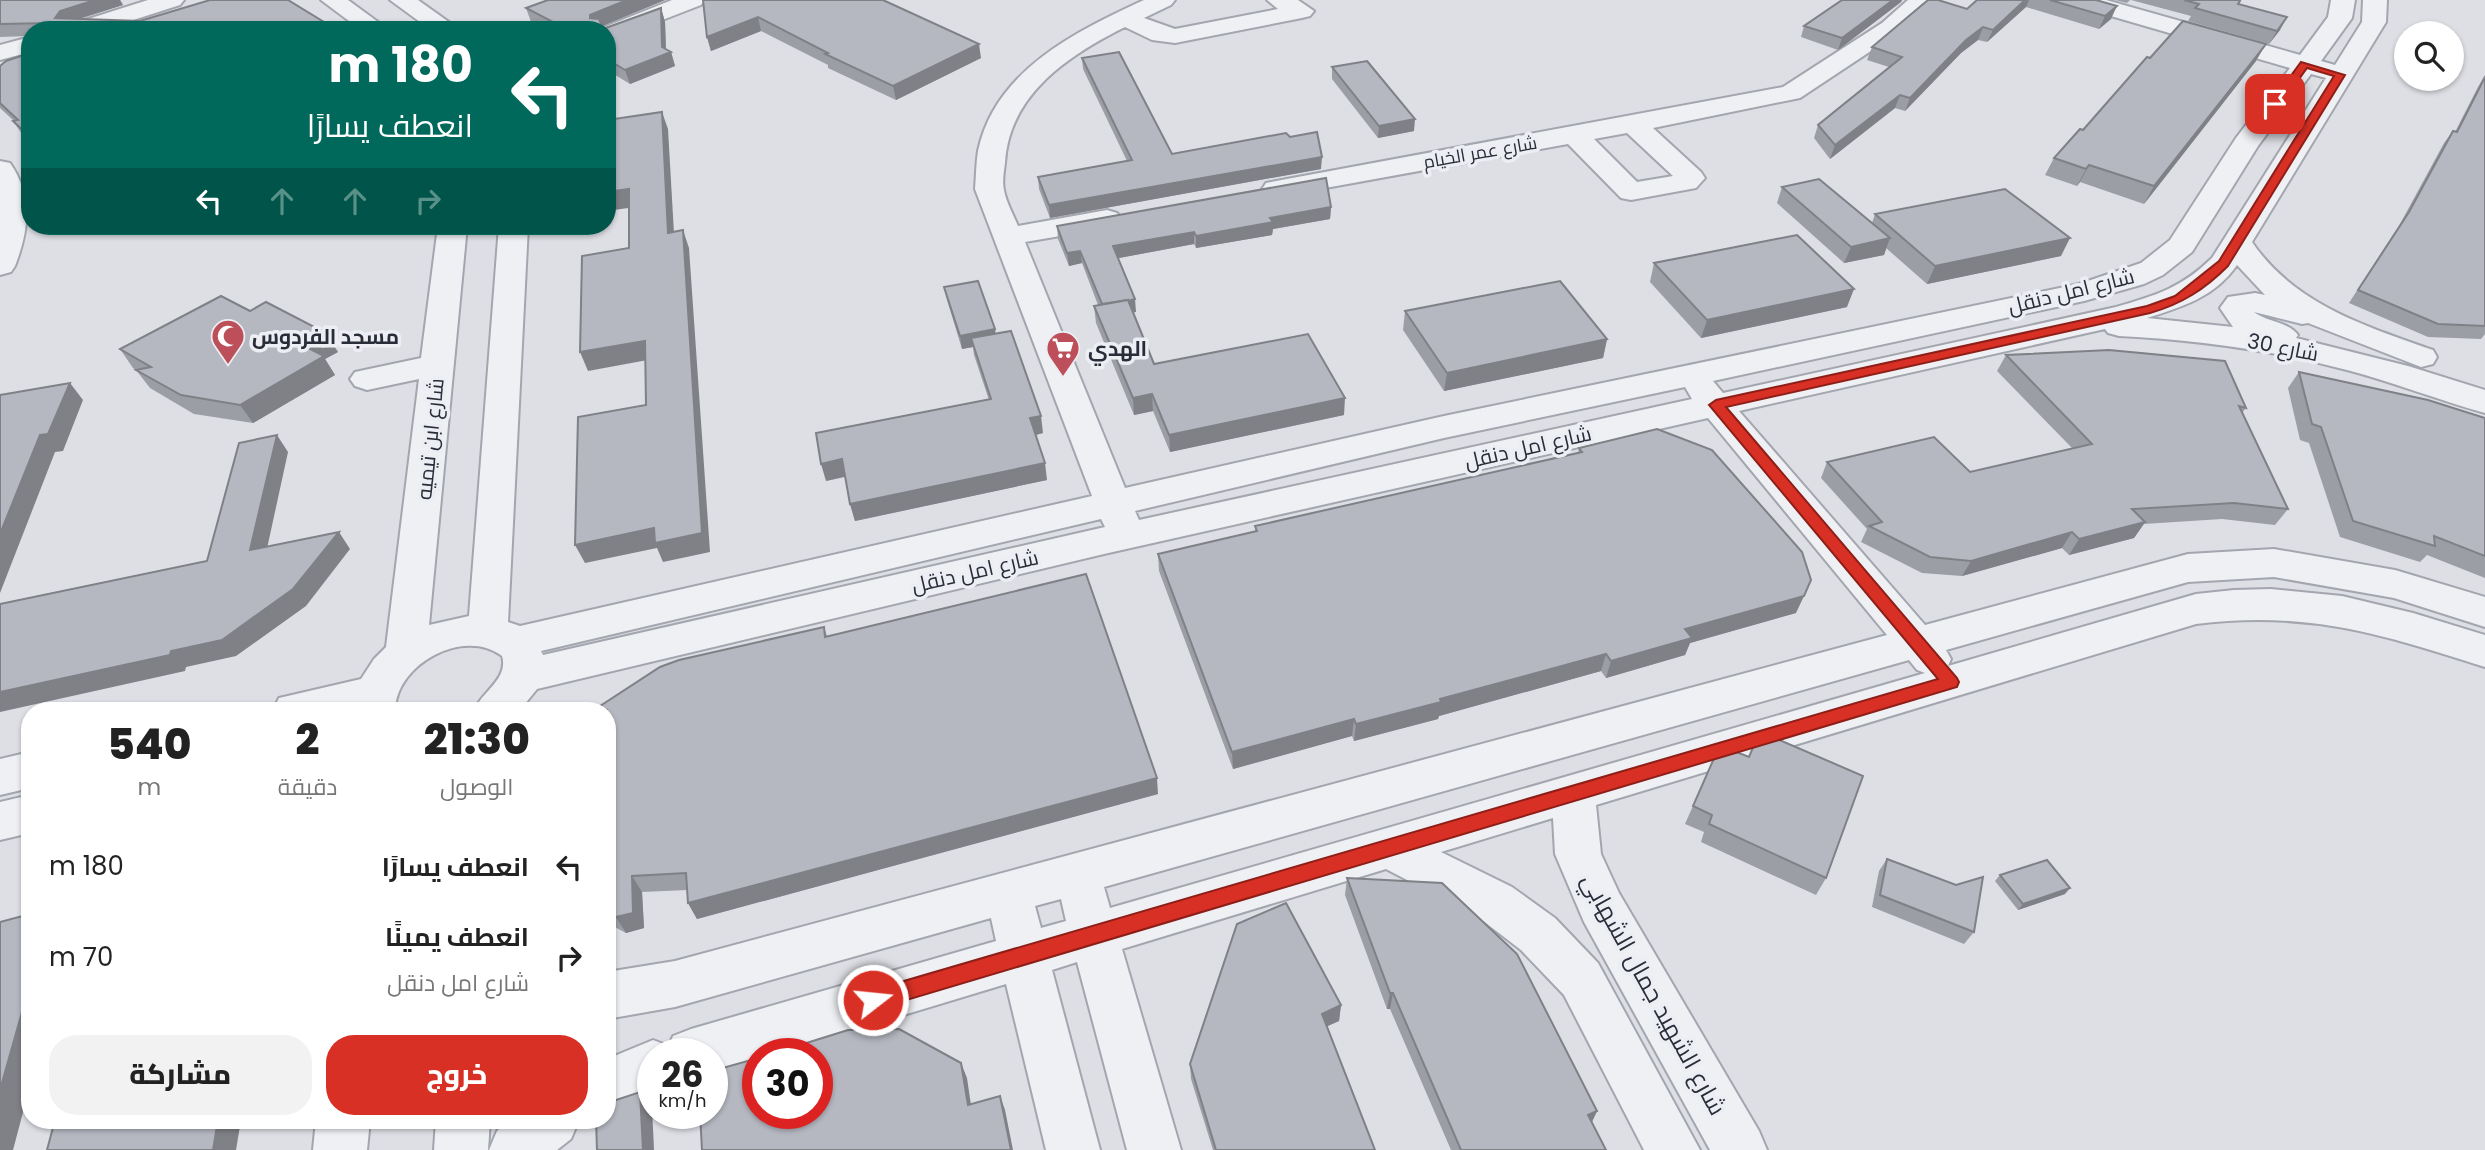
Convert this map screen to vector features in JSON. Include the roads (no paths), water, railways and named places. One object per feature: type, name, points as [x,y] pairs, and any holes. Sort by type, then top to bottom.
[{"type":"street","points":[[333,0],[364,21]]},
{"type":"street","points":[[402,0],[434,21]]},
{"type":"street","points":[[616,30],[693,0]]},
{"type":"street","points":[[1127,537],[989,189],[989,173],[996,133],[1007,109],[1024,85],[1065,48],[1163,0]]},
{"type":"street","points":[[1125,18],[1161,35],[1175,36],[1302,11],[1279,0]]},
{"type":"street","name":"شارع عمر الخيام","points":[[1246,194],[1791,93],[1838,65],[1890,28],[1922,0]]},
{"type":"street","points":[[2081,0],[2340,75]]},
{"type":"street","name":"شارع امل دنقل","points":[[509,649],[1112,503],[1444,427],[2084,292],[2133,278],[2152,269],[2182,246],[2246,144],[2340,18],[2343,0]]},
{"type":"street","name":"شارع امل دنقل","points":[[509,649],[1127,537],[2150,309],[2180,299],[2205,282],[2238,243],[2374,22],[2375,0]]},
{"type":"street","points":[[113,21],[182,4]]},
{"type":"street","points":[[141,21],[182,4]]},
{"type":"street","points":[[0,53],[21,47]]},
{"type":"street","points":[[0,68],[21,60]]},
{"type":"street","points":[[1573,134],[1631,192],[1686,182],[1691,178],[1631,123]]},
{"type":"street","points":[[0,169],[8,179],[13,203],[10,231],[0,266]]},
{"type":"street","points":[[1009,236],[1127,215]]},
{"type":"street","name":"شارع ابن تيميه","points":[[406,653],[451,235]]},
{"type":"street","points":[[504,702],[508,699],[509,649],[513,235]]},
{"type":"street","name":"شارع 30","points":[[2238,243],[2252,266],[2271,284],[2337,325],[2485,380]]},
{"type":"street","points":[[2333,357],[2251,324],[2237,314],[2236,308],[2239,304],[2255,302],[2337,325]]},
{"type":"street","name":"شارع 30","points":[[2075,325],[2189,332],[2333,357],[2485,402]]},
{"type":"street","points":[[367,379],[438,365]]},
{"type":"street","points":[[1691,376],[1951,682]]},
{"type":"street","points":[[616,994],[675,984],[2188,568],[2274,563],[2395,584],[2485,612]]},
{"type":"street","points":[[728,1043],[2196,610],[2241,602],[2305,604],[2431,632],[2485,651]]},
{"type":"street","points":[[375,701],[381,679],[406,653],[438,635],[456,630],[509,649]]},
{"type":"street","points":[[0,777],[21,772]]},
{"type":"street","name":"شارع الشهيد جمال الشهابي","points":[[1573,793],[1578,854],[1601,907],[1740,1150]]},
{"type":"street","points":[[0,821],[21,816]]},
{"type":"street","points":[[1389,848],[1495,902],[1538,934],[1581,979],[1673,1150]]},
{"type":"street","points":[[1077,873],[1154,1150]]},
{"type":"street","points":[[1008,892],[1073,1150]]},
{"type":"street","points":[[616,1081],[637,1072]]},
{"type":"street","points":[[340,1150],[342,1129]]},
{"type":"street","points":[[461,1150],[462,1129]]},
{"type":"street","points":[[516,1150],[541,1129]]},
{"type":"place","name":"مسجد الفردوس","points":[[228,366]]},
{"type":"place","name":"الهدي","points":[[1063,378]]}]
